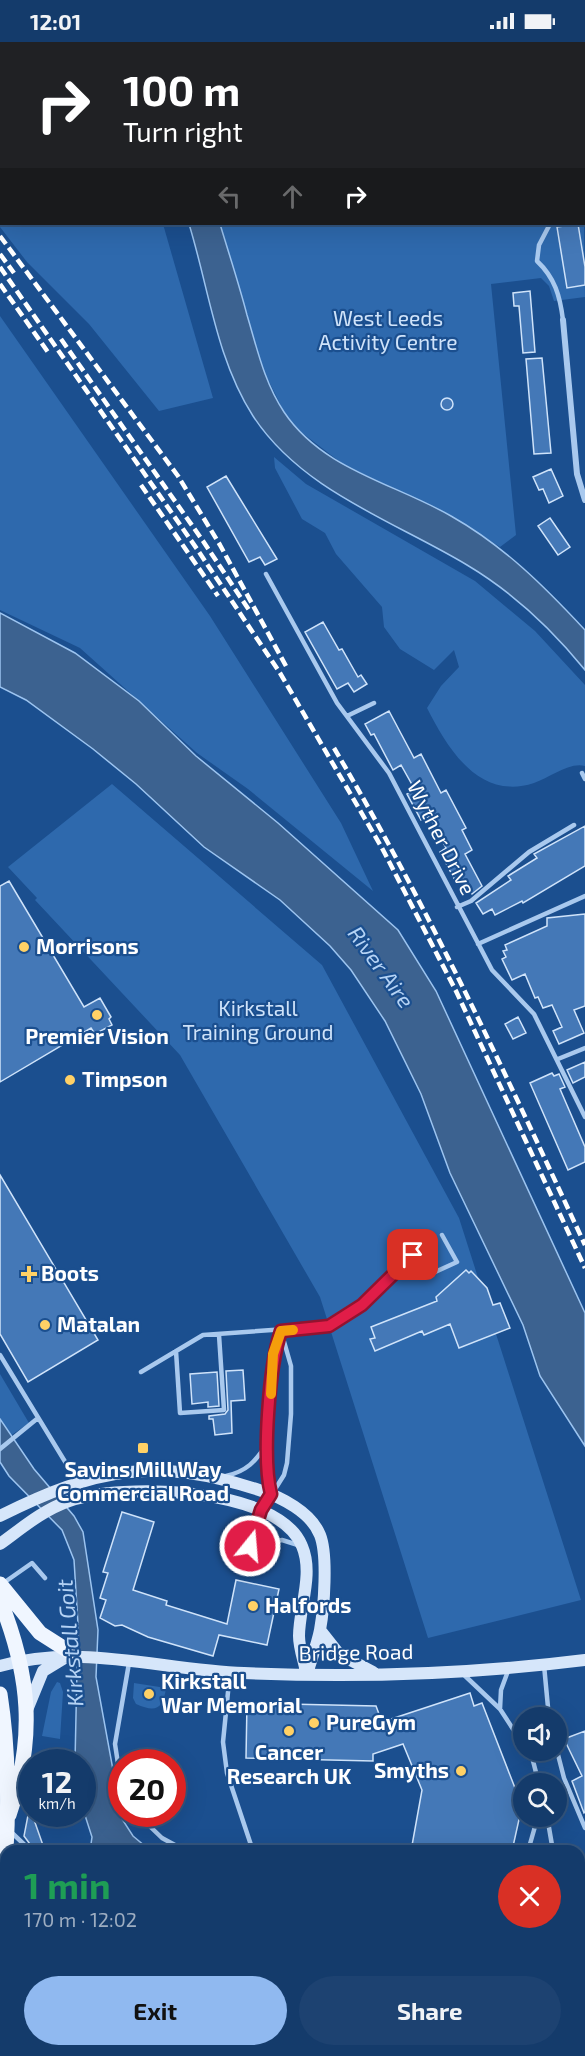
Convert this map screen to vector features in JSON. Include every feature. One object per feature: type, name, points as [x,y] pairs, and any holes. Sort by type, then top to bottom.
[{"type":"main road","points":[[0,1589],[40,1634],[73,1654]]},
{"type":"main road","points":[[0,1589],[20,1656],[27,1711],[26,1748],[8,1822]]},
{"type":"main road","points":[[0,1694],[8,1822],[6,1845]]},
{"type":"street","points":[[563,320],[577,474],[585,500]]},
{"type":"street","points":[[0,1516],[59,1488],[123,1471],[153,1469],[220,1477],[271,1494],[304,1514],[316,1525],[321,1537],[323,1578],[320,1630],[307,1674]]},
{"type":"street","points":[[0,1544],[38,1516],[70,1501],[97,1495],[157,1491],[248,1503],[295,1533],[303,1547],[306,1587],[299,1638],[307,1674]]},
{"type":"street","points":[[261,1510],[271,1494]]},
{"type":"street","points":[[320,1630],[339,1654],[374,1673]]},
{"type":"street","points":[[27,1711],[42,1671],[73,1654]]},
{"type":"street","name":"Bridge Road","points":[[0,1666],[20,1656],[73,1654],[230,1672],[307,1674],[509,1668],[585,1660]]},
{"type":"lane","points":[[549,225],[539,245],[537,261],[551,274],[560,300],[563,320]]},
{"type":"lane","name":"Wyther Drive","points":[[266,574],[309,655],[347,716],[389,773],[457,907],[492,970],[534,1014],[585,1117]]},
{"type":"lane","points":[[347,716],[374,703]]},
{"type":"lane","points":[[582,773],[585,779]]},
{"type":"lane","points":[[457,907],[471,901],[529,852],[574,825]]},
{"type":"lane","points":[[478,945],[585,896]]},
{"type":"lane","points":[[558,1059],[585,1048]]},
{"type":"lane","points":[[141,1372],[203,1335],[329,1326],[362,1305],[413,1255],[424,1277],[457,1262],[442,1235]]},
{"type":"lane","points":[[271,1494],[268,1481],[268,1442],[273,1354],[281,1331]]},
{"type":"lane","points":[[271,1494],[284,1475],[287,1463],[291,1414],[291,1366],[281,1331]]},
{"type":"lane","points":[[176,1351],[180,1413],[224,1410],[219,1335]]},
{"type":"lane","points":[[0,1355],[78,1483]]},
{"type":"lane","points":[[0,1449],[38,1418]]},
{"type":"lane","points":[[220,1477],[241,1472],[254,1463],[268,1442]]},
{"type":"lane","points":[[245,1566],[261,1510]]},
{"type":"lane","points":[[250,1546],[282,1540],[303,1547]]},
{"type":"lane","points":[[0,1589],[32,1563],[45,1578]]},
{"type":"lane","points":[[116,1749],[129,1661]]},
{"type":"lane","points":[[544,1665],[548,1707]]},
{"type":"lane","points":[[500,1708],[501,1690],[509,1668]]},
{"type":"lane","points":[[459,1670],[476,1683],[500,1708],[513,1729]]},
{"type":"lane","points":[[230,1672],[223,1742],[227,1773],[252,1845]]},
{"type":"lane","points":[[560,1761],[564,1778],[585,1828]]},
{"type":"lane","points":[[8,1822],[26,1845]]},
{"type":"lane","points":[[151,1827],[162,1838],[175,1845]]},
{"type":"lane","points":[[530,1845],[535,1827]]},
{"type":"lane","points":[[549,1827],[552,1845]]},
{"type":"green space","points":[[0,225],[163,225],[213,398],[159,411],[89,324],[27,262]]},
{"type":"green space","name":"West Leeds Activity Centre","points":[[220,225],[584,225],[585,297],[554,301],[549,286],[541,278],[491,284],[516,535],[500,547],[450,515],[344,465],[301,432],[284,412],[259,361]]},
{"type":"green space","points":[[0,316],[210,616],[341,823],[373,891],[248,789],[197,753],[80,648],[0,610]]},
{"type":"green space","points":[[274,457],[306,484],[475,581],[535,631],[585,685],[585,766],[572,766],[540,781],[514,787],[497,785],[468,768],[445,740],[427,708],[441,686],[459,667],[454,650],[434,670],[400,649],[384,627],[382,607],[336,554],[325,533],[302,519],[275,468]]},
{"type":"green space","name":"Kirkstall Training Ground","points":[[112,784],[322,965],[459,1218],[581,1600],[428,1638],[320,1297],[180,1055],[35,900],[37,898],[8,867]]},
{"type":"green space","points":[[0,1374],[29,1423],[0,1443]]},
{"type":"green space","points":[[57,1682],[60,1683],[63,1692],[60,1739],[42,1736],[51,1692]]},
{"type":"green space","points":[[134,1683],[166,1688],[163,1701],[153,1708],[136,1704],[133,1698]]},
{"type":"water","points":[[189,225],[220,225],[266,377],[277,401],[300,432],[339,462],[451,516],[489,540],[506,554],[539,583],[585,630],[585,670],[545,626],[500,587],[467,565],[323,485],[273,442],[253,416],[230,371]]},
{"type":"water","name":"River Aire","points":[[0,613],[75,653],[139,701],[196,756],[278,823],[398,930],[436,991],[585,1313],[585,1446],[540,1376],[523,1325],[450,1173],[421,1094],[385,1021],[351,970],[330,946],[280,900],[204,847],[136,784],[93,749],[26,700],[0,687]]},
{"type":"water","points":[[0,1419],[34,1469],[74,1516],[83,1532],[98,1630],[96,1677],[109,1749],[108,1827],[127,1827],[133,1836],[144,1845],[91,1845],[92,1837],[89,1827],[96,1827],[96,1749],[75,1749],[78,1624],[74,1560],[62,1530],[9,1476],[0,1462]]},
{"type":"building","points":[[578,225],[585,267],[585,285],[567,288],[557,227]]},
{"type":"building","points":[[530,291],[535,352],[523,353],[519,306],[514,306],[513,293]]},
{"type":"building","points":[[542,358],[551,453],[534,454],[526,359]]},
{"type":"building","points":[[449,398],[453,404],[449,410],[445,410],[441,402]]},
{"type":"building","points":[[551,469],[563,496],[549,503],[543,489],[539,490],[533,477]]},
{"type":"building","points":[[226,476],[277,559],[265,565],[260,557],[249,562],[207,487]]},
{"type":"building","points":[[550,518],[570,547],[558,555],[538,526]]},
{"type":"building","points":[[323,622],[358,677],[361,675],[367,684],[354,692],[348,683],[337,689],[305,632]]},
{"type":"building","points":[[389,711],[414,758],[421,754],[441,793],[446,790],[466,828],[462,830],[472,850],[465,854],[482,886],[472,894],[463,879],[456,882],[440,852],[446,848],[429,816],[421,820],[407,794],[415,790],[401,765],[393,770],[374,734],[371,735],[365,724]]},
{"type":"building","points":[[585,826],[585,866],[523,903],[522,901],[495,915],[492,909],[483,914],[476,903],[511,880],[508,876],[537,858],[534,854]]},
{"type":"building","name":"Morrisons","points":[[9,881],[84,1007],[100,998],[111,1017],[109,1019],[112,1025],[95,1034],[91,1028],[0,1082],[0,886]]},
{"type":"building","points":[[585,914],[585,1006],[574,1010],[584,1033],[559,1044],[553,1031],[562,1027],[552,1005],[543,1008],[538,997],[535,998],[525,974],[512,980],[502,959],[506,957],[503,951],[507,950],[505,945],[547,926],[547,918]]},
{"type":"building","points":[[518,1017],[526,1033],[513,1039],[505,1024]]},
{"type":"building","points":[[585,1062],[585,1077],[573,1083],[567,1070]]},
{"type":"building","points":[[552,1073],[554,1076],[559,1074],[565,1087],[560,1089],[585,1147],[585,1162],[568,1170],[530,1083]]},
{"type":"building","points":[[0,1175],[98,1340],[28,1382],[0,1334]]},
{"type":"building","points":[[466,1270],[469,1273],[471,1271],[487,1288],[493,1305],[500,1303],[510,1328],[459,1348],[450,1324],[424,1335],[422,1331],[375,1351],[370,1339],[375,1338],[371,1327],[437,1301],[436,1297]]},
{"type":"building","points":[[243,1370],[245,1400],[231,1401],[232,1433],[215,1435],[213,1419],[209,1419],[209,1416],[225,1414],[228,1410],[226,1371]]},
{"type":"building","points":[[217,1372],[219,1406],[208,1407],[208,1402],[192,1404],[190,1374]]},
{"type":"building","points":[[122,1512],[154,1522],[133,1590],[167,1601],[166,1605],[227,1624],[236,1580],[279,1589],[267,1645],[219,1635],[213,1656],[148,1637],[122,1625],[115,1626],[100,1618],[106,1600],[100,1598],[108,1573],[103,1572]]},
{"type":"building","points":[[470,1693],[474,1706],[482,1703],[513,1783],[513,1827],[517,1827],[513,1845],[412,1845],[422,1790],[403,1744],[373,1754],[373,1761],[246,1758],[247,1703],[376,1706],[382,1722]]},
{"type":"building","points":[[585,1731],[584,1813],[572,1781],[582,1776],[567,1745],[567,1738]]},
{"type":"building","points":[[26,1827],[37,1827],[43,1845],[31,1845],[24,1836]]},
{"type":"railway","points":[[0,236],[178,476],[220,545],[286,666]]},
{"type":"railway","points":[[0,254],[14,273]]},
{"type":"railway","points":[[0,267],[197,549],[280,673],[382,848],[456,991],[585,1268]]},
{"type":"railway","points":[[0,284],[50,355]]},
{"type":"railway","points":[[61,339],[251,613]]},
{"type":"railway","points":[[141,485],[218,596]]},
{"type":"railway","points":[[334,748],[435,932],[585,1245]]},
{"type":"slow traffic","points":[[271,1394],[273,1354],[281,1331],[293,1330]]},
{"type":"place","name":"Morrisons","points":[[24,947]]},
{"type":"place","name":"Premier Vision","points":[[97,1015]]},
{"type":"place","name":"Timpson","points":[[70,1080]]},
{"type":"place","name":"Boots","points":[[29,1274]]},
{"type":"place","name":"Matalan","points":[[45,1325]]},
{"type":"place","name":"Savins Mill Way Commercial Road","points":[[143,1448]]},
{"type":"place","name":"Halfords","points":[[253,1606]]},
{"type":"place","name":"Kirkstall War Memorial","points":[[149,1694]]},
{"type":"place","name":"PureGym","points":[[314,1723]]},
{"type":"place","name":"Cancer Research UK","points":[[289,1731]]},
{"type":"place","name":"Smyths","points":[[461,1771]]},
{"type":"route","points":[[250,1546],[261,1510],[271,1494],[267,1463],[273,1354],[281,1331],[323,1329],[329,1326],[362,1305],[399,1265],[413,1255]]},
{"type":"water label","name":"Kirkstall Goit","points":[[70,1643]]}]
